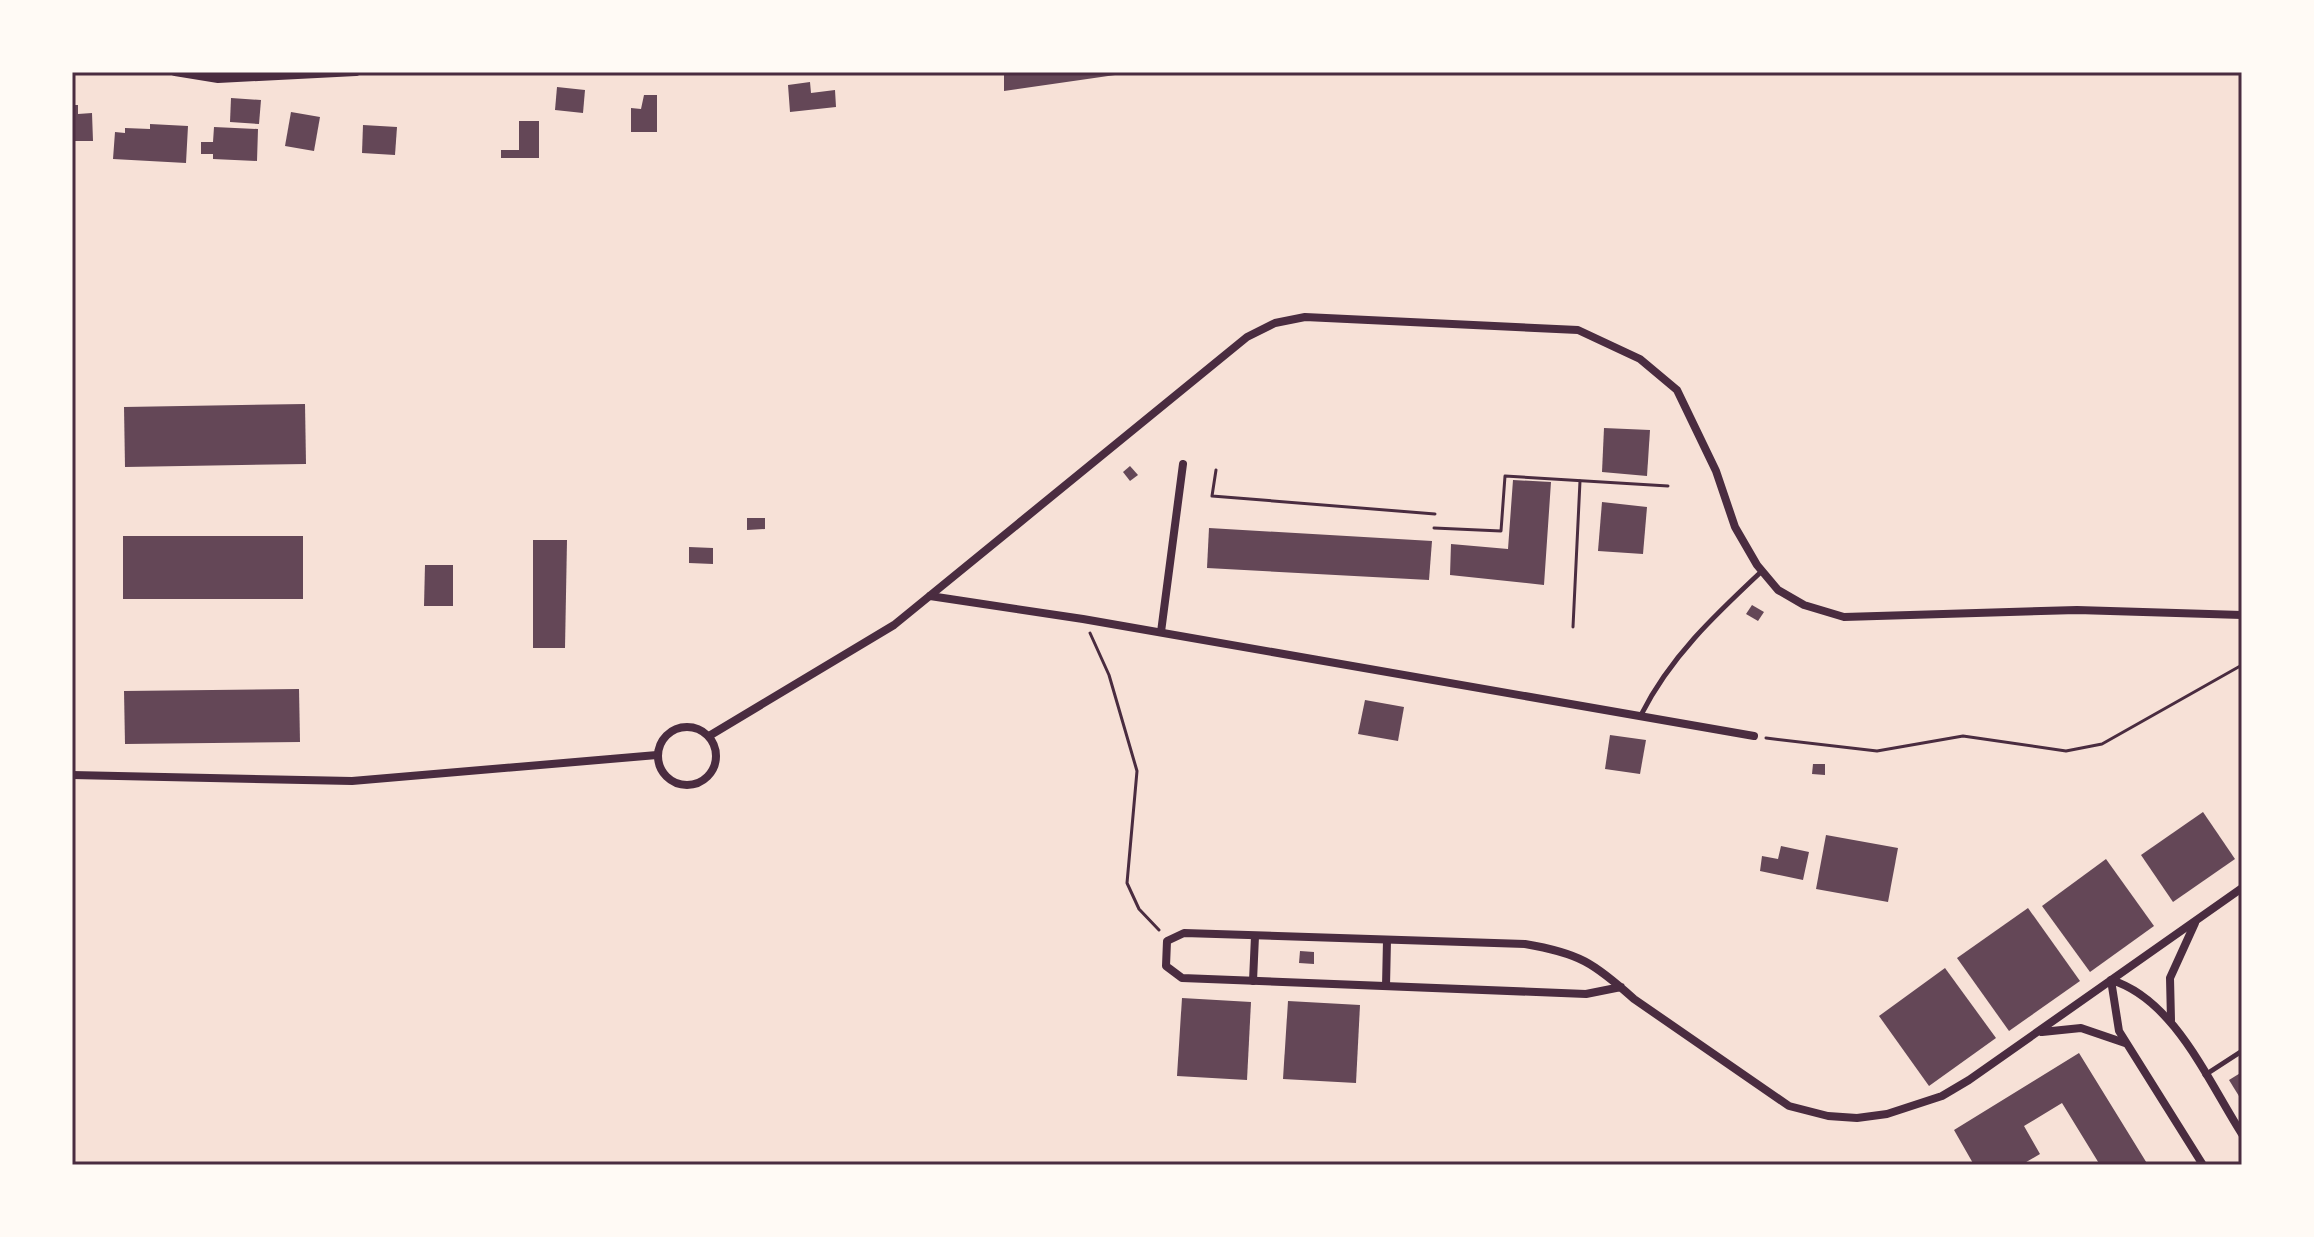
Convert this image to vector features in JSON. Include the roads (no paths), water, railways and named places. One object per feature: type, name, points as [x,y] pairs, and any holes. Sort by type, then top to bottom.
[{"type":"street","points":[[175,72],[218,79],[356,72]]},
{"type":"street","points":[[709,736],[894,625],[1247,337],[1275,323],[1305,317],[1578,330],[1640,359],[1677,390],[1716,471],[1735,527],[1762,571],[1778,590],[1804,605],[1844,617],[2077,610],[2242,615]]},
{"type":"street","points":[[1161,632],[1183,464]]},
{"type":"street","points":[[930,596],[1161,632],[1754,736]]},
{"type":"street","points":[[688,726],[709,736],[717,757],[714,768],[698,784],[675,783],[659,766],[657,755],[660,743],[677,728],[688,726]]},
{"type":"street","points":[[72,775],[352,781],[657,755]]},
{"type":"street","points":[[1621,987],[1586,994],[1182,978],[1166,966],[1167,941],[1184,933],[1525,944],[1558,949],[1591,961],[1621,987],[1755,1085],[1789,1106],[1828,1116],[1857,1118],[1915,1107],[1969,1080],[2242,888]]},
{"type":"street","points":[[2172,1025],[2170,978],[2197,919]]},
{"type":"street","points":[[1253,981],[1255,936]]},
{"type":"street","points":[[1386,986],[1387,940]]},
{"type":"street","points":[[2111,980],[2142,993],[2172,1025],[2242,1134]]},
{"type":"street","points":[[2111,980],[2115,1020],[2126,1044],[2203,1165]]},
{"type":"street","points":[[2034,1034],[2081,1028],[2108,1035],[2126,1044]]},
{"type":"lane","points":[[1641,715],[1655,688],[1700,629],[1762,571]]},
{"type":"lane","points":[[2205,1075],[2242,1051]]}]
